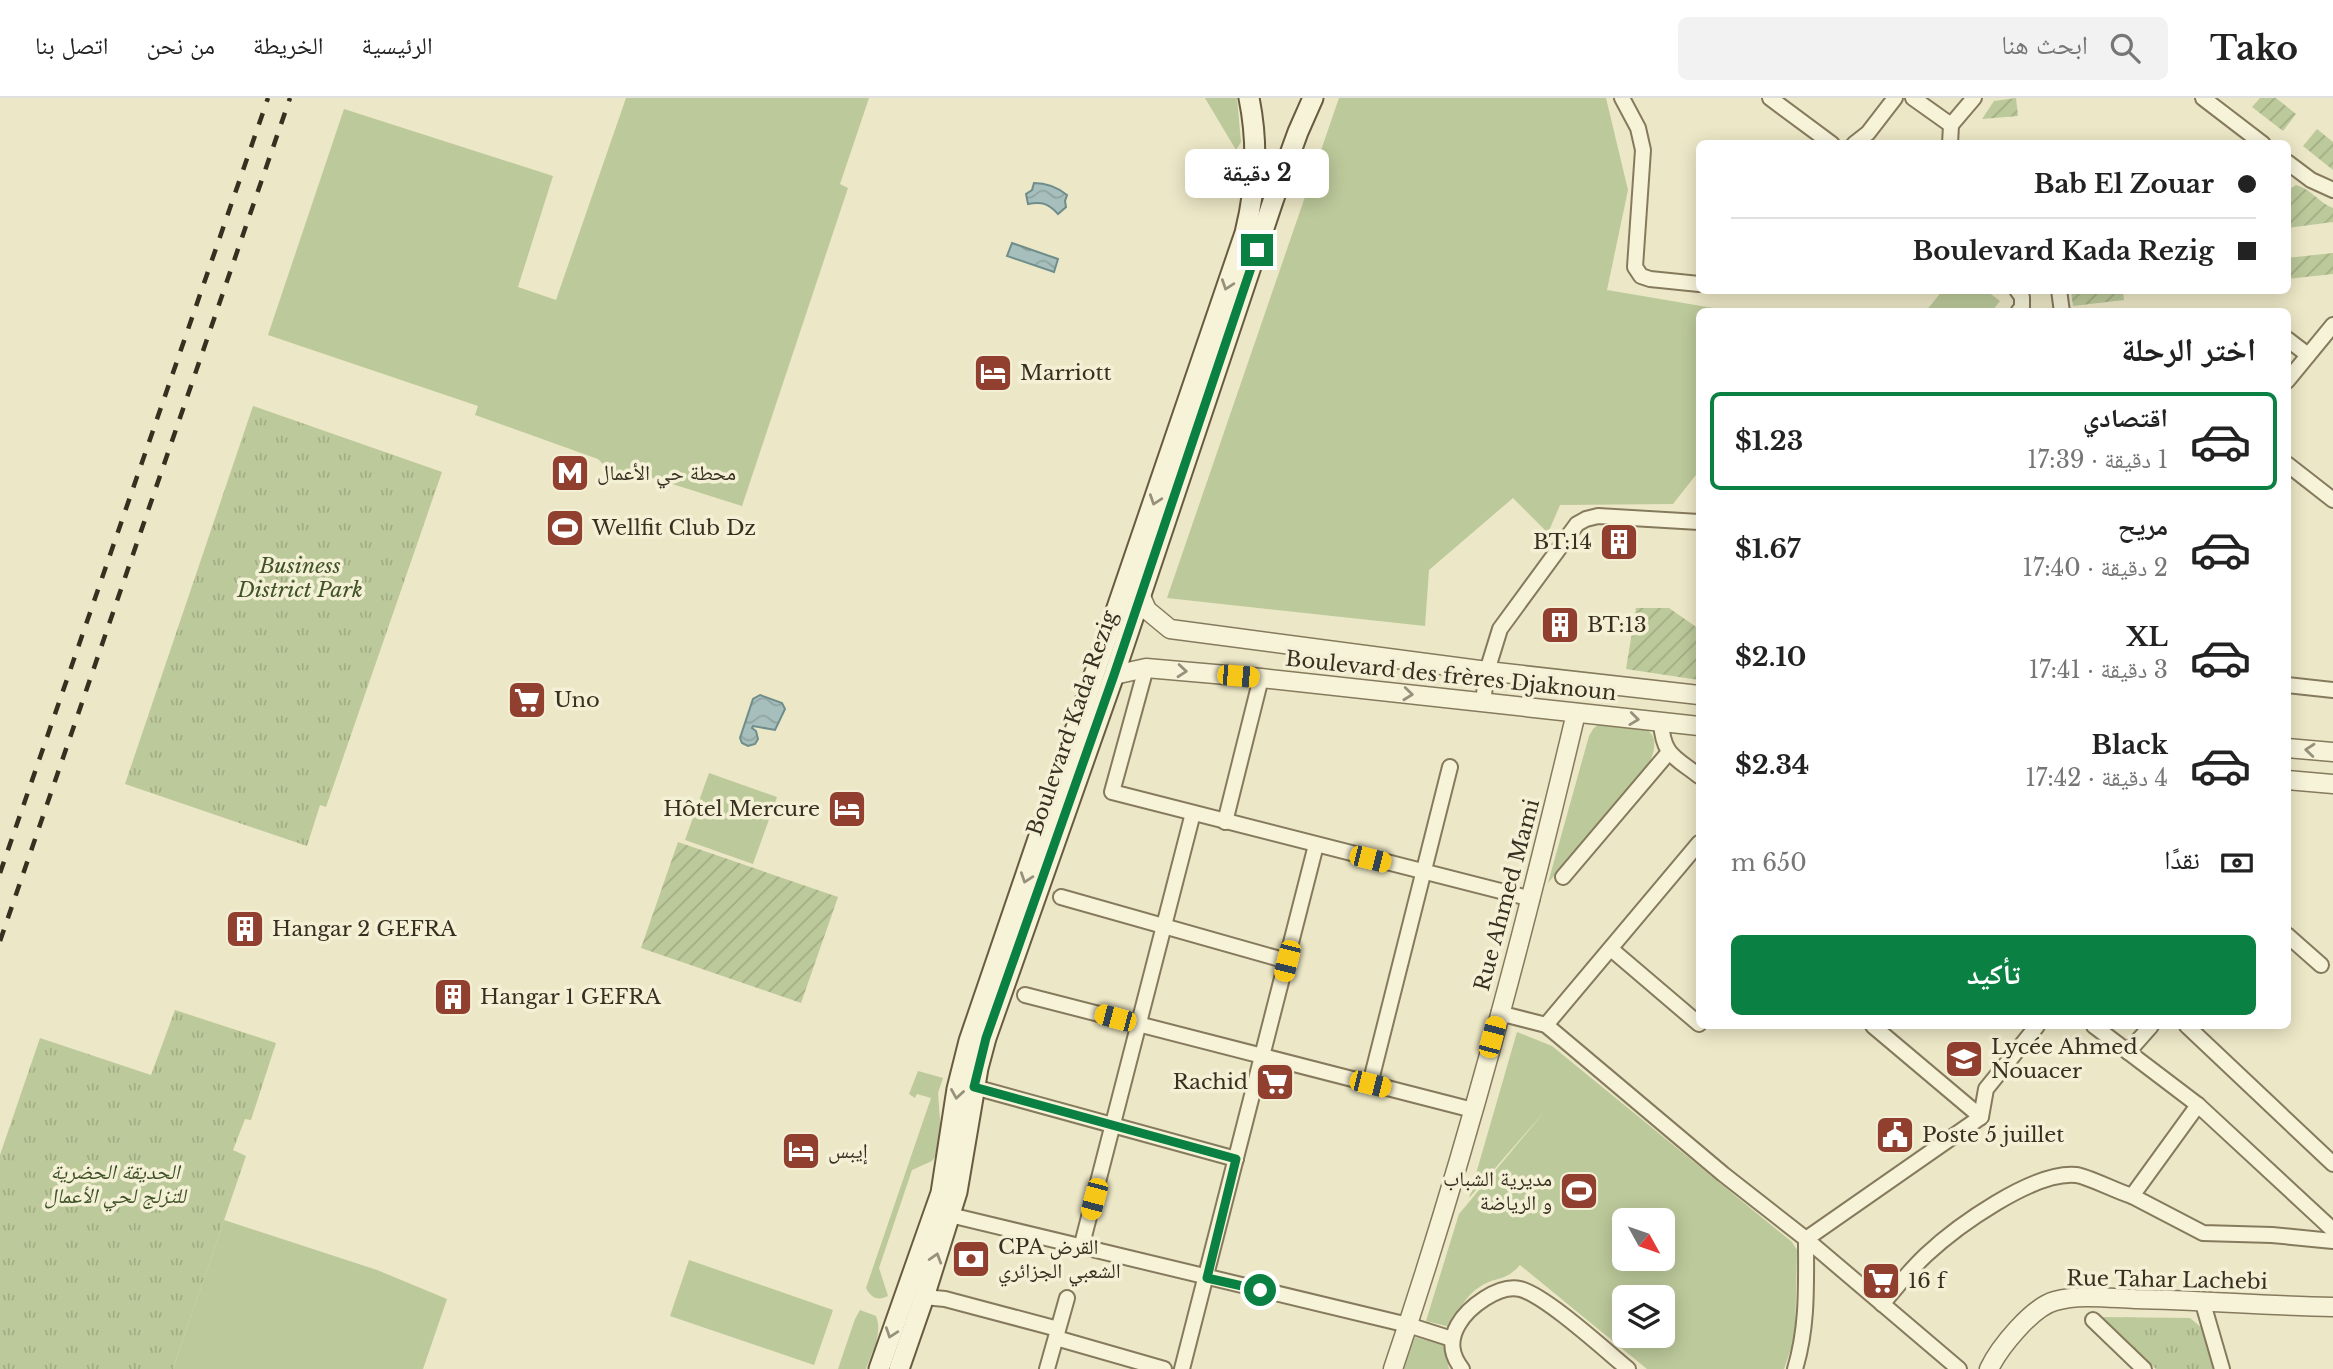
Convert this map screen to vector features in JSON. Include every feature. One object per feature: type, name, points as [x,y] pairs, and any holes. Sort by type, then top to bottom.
[{"type":"main road","name":"Boulevard Kada Rezig","points":[[899,1369],[960,1178],[974,1087],[986,1038],[1114,675],[1310,100]]},
{"type":"main road","name":"Boulevard Kada Rezig","points":[[879,1369],[941,1193],[957,1089],[969,1041],[1245,233],[1254,185],[1252,104]]},
{"type":"street","points":[[1622,98],[1638,128],[1643,150],[1635,267],[1641,276],[1650,279],[1696,284]]},
{"type":"street","points":[[1770,98],[1827,140]]},
{"type":"street","points":[[1859,140],[1895,98]]},
{"type":"street","points":[[1913,98],[1951,125]]},
{"type":"street","points":[[1950,140],[1951,125],[1974,98]]},
{"type":"street","points":[[2203,98],[2258,140]]},
{"type":"street","points":[[2219,110],[2229,98]]},
{"type":"street","points":[[2291,170],[2333,190]]},
{"type":"street","points":[[2291,376],[2333,325]]},
{"type":"street","points":[[2291,342],[2308,355]]},
{"type":"street","points":[[2291,467],[2333,500]]},
{"type":"street","points":[[1483,702],[1487,671],[1500,629],[1577,524],[1598,516],[1696,522]]},
{"type":"street","name":"Boulevard des frères Djaknoun","points":[[1140,594],[1147,610],[1170,629],[1487,671],[1696,695]]},
{"type":"street","points":[[1146,668],[1112,792],[1532,899]]},
{"type":"street","name":"Boulevard des frères Djaknoun","points":[[1114,675],[1146,668],[1261,678],[1696,726]]},
{"type":"street","points":[[1225,822],[1261,678]]},
{"type":"street","points":[[2291,685],[2333,690]]},
{"type":"street","points":[[1664,692],[1662,743],[1696,774]]},
{"type":"street","name":"Rue Ahmed Mami","points":[[1393,1369],[1473,1111],[1532,899],[1576,713]]},
{"type":"street","points":[[2291,748],[2333,752]]},
{"type":"street","points":[[1563,877],[1669,752]]},
{"type":"street","points":[[1370,1084],[1450,767]]},
{"type":"street","points":[[2291,780],[2330,782]]},
{"type":"street","points":[[2291,788],[2330,782]]},
{"type":"street","points":[[1081,1248],[1193,813]]},
{"type":"street","points":[[1182,1369],[1316,845]]},
{"type":"street","points":[[1546,1025],[1696,847]]},
{"type":"street","points":[[1061,897],[1287,961]]},
{"type":"street","points":[[2291,939],[2321,965]]},
{"type":"street","points":[[1611,948],[1696,1022]]},
{"type":"street","points":[[1025,995],[1473,1111]]},
{"type":"street","points":[[1499,1013],[1546,1025],[1723,1174],[1806,1239],[1958,1369]]},
{"type":"street","points":[[1877,1029],[1981,1116]]},
{"type":"street","points":[[1806,1239],[1981,1116],[1986,1089],[2035,1029]]},
{"type":"street","points":[[2098,1029],[2198,1105],[2333,1230]]},
{"type":"street","points":[[2128,1052],[2148,1029]]},
{"type":"street","points":[[2191,1029],[2333,1164]]},
{"type":"street","points":[[974,1087],[1236,1159]]},
{"type":"street","points":[[2132,1196],[2198,1105]]},
{"type":"street","points":[[1882,1304],[1925,1256],[1956,1231],[2000,1201],[2041,1180],[2077,1175],[2132,1196],[2203,1233],[2272,1235],[2333,1241]]},
{"type":"street","points":[[950,1215],[1408,1325],[1452,1339]]},
{"type":"street","points":[[1795,1369],[1803,1343],[1807,1297],[1806,1239]]},
{"type":"street","points":[[1462,1369],[1455,1360],[1451,1345],[1458,1323],[1475,1304],[1495,1293],[1518,1288],[1539,1297],[1628,1369]]},
{"type":"street","points":[[924,1297],[945,1299],[1164,1369]]},
{"type":"street","points":[[1047,1369],[1067,1298]]},
{"type":"street","name":"Rue Tahar Lachebi","points":[[1989,1369],[2007,1341],[2026,1321],[2052,1301],[2077,1298],[2202,1300],[2333,1307]]},
{"type":"street","points":[[2202,1300],[2222,1369]]},
{"type":"street","points":[[2093,1320],[2144,1369]]},
{"type":"green space","points":[[626,98],[869,98],[840,184],[848,188],[742,506],[647,476],[621,474],[598,459],[475,415],[478,406],[268,335],[344,109],[553,176],[518,287],[556,300]]},
{"type":"green space","points":[[1205,98],[1237,98],[1241,142],[1236,150]]},
{"type":"green space","points":[[1339,98],[1606,98],[1628,190],[1607,290],[1713,308],[1696,308],[1696,475],[1673,504],[1560,505],[1548,533],[1513,498],[1429,570],[1425,626],[1167,598]]},
{"type":"green space","points":[[2016,98],[2018,116],[1982,119],[1994,101]]},
{"type":"green space","points":[[2260,98],[2276,98],[2296,114],[2283,131],[2252,107]]},
{"type":"green space","points":[[2317,129],[2333,142],[2333,170],[2303,146]]},
{"type":"green space","points":[[2296,185],[2306,189],[2333,208],[2333,222],[2291,227],[2291,188]]},
{"type":"green space","points":[[2333,253],[2333,274],[2291,279],[2291,258]]},
{"type":"green space","points":[[1940,294],[1991,294],[2000,301],[1994,308],[1928,308]]},
{"type":"green space","points":[[2071,294],[2123,294],[2124,300],[2073,306]]},
{"type":"green space","name":"Business District Park","points":[[253,406],[442,472],[326,807],[320,805],[307,846],[125,784]]},
{"type":"green space","points":[[1636,608],[1669,608],[1696,627],[1696,680],[1626,669]]},
{"type":"green space","points":[[1600,723],[1645,729],[1653,737],[1653,753],[1646,768],[1548,883],[1589,736]]},
{"type":"green space","points":[[709,773],[777,797],[753,864],[685,840]]},
{"type":"green space","points":[[678,842],[838,897],[801,1003],[641,948]]},
{"type":"green space","name":"الحديقة الحضرية للتزلج لحي الأعمال","points":[[175,1010],[276,1043],[251,1120],[245,1119],[233,1150],[246,1156],[173,1369],[0,1369],[0,1155],[40,1038],[151,1075]]},
{"type":"green space","points":[[1517,1032],[1552,1046],[1792,1242],[1797,1250],[1795,1337],[1784,1369],[1647,1369],[1621,1348],[1675,1348],[1675,1285],[1612,1285],[1612,1340],[1520,1265],[1510,1274],[1487,1283],[1471,1294],[1462,1304],[1450,1327],[1426,1321],[1459,1214],[1545,1111],[1469,1198]]},
{"type":"green space","points":[[918,1071],[943,1078],[938,1093],[941,1133],[937,1154],[932,1161],[912,1170],[879,1268],[888,1296],[878,1298],[866,1288],[931,1098],[917,1094],[915,1098],[909,1094]]},
{"type":"green space","points":[[224,1220],[377,1270],[447,1299],[423,1369],[173,1369]]},
{"type":"green space","points":[[689,1260],[833,1310],[814,1365],[670,1316]]},
{"type":"green space","points":[[860,1310],[876,1316],[878,1329],[874,1350],[866,1369],[838,1369],[855,1319]]},
{"type":"green space","points":[[2099,1317],[2190,1318],[2202,1328],[2214,1369],[2156,1369]]},
{"type":"green space","points":[[1414,1337],[1444,1345],[1449,1369],[1404,1369]]},
{"type":"water","points":[[1034,183],[1052,186],[1067,195],[1066,207],[1058,214],[1045,204],[1028,204],[1026,194],[1032,190]]},
{"type":"water","points":[[1012,243],[1058,259],[1054,272],[1007,256]]},
{"type":"water","points":[[760,695],[782,703],[785,709],[775,730],[753,726],[758,739],[755,744],[748,746],[742,743],[740,738],[753,699]]},
{"type":"railway","points":[[0,873],[268,98]]},
{"type":"railway","points":[[0,941],[290,98]]},
{"type":"place","name":"Marriott","points":[[993,373]]},
{"type":"place","name":"محطة حي الأعمال","points":[[570,473]]},
{"type":"place","name":"Wellfit Club Dz","points":[[565,528]]},
{"type":"place","name":"BT:14","points":[[1619,542]]},
{"type":"place","name":"BT:13","points":[[1560,625]]},
{"type":"place","name":"Uno","points":[[527,700]]},
{"type":"place","name":"Hôtel Mercure","points":[[847,809]]},
{"type":"place","name":"Hangar 2 GEFRA","points":[[245,929]]},
{"type":"place","name":"Hangar 1 GEFRA","points":[[453,997]]},
{"type":"place","name":"Lycée Ahmed Nouacer","points":[[1964,1059]]},
{"type":"place","name":"Rachid","points":[[1275,1082]]},
{"type":"place","name":"Poste 5 juillet","points":[[1895,1135]]},
{"type":"place","name":"إيبس","points":[[801,1151]]},
{"type":"place","name":"مديرية الشباب و الرياضة","points":[[1579,1191]]},
{"type":"place","name":"CPA القرض الشعبي الجزائري","points":[[971,1259]]},
{"type":"place","name":"16 f","points":[[1881,1281]]},
{"type":"route","points":[[1257,250],[1114,675],[986,1038],[974,1087],[1236,1159],[1207,1278],[1260,1290]]}]
